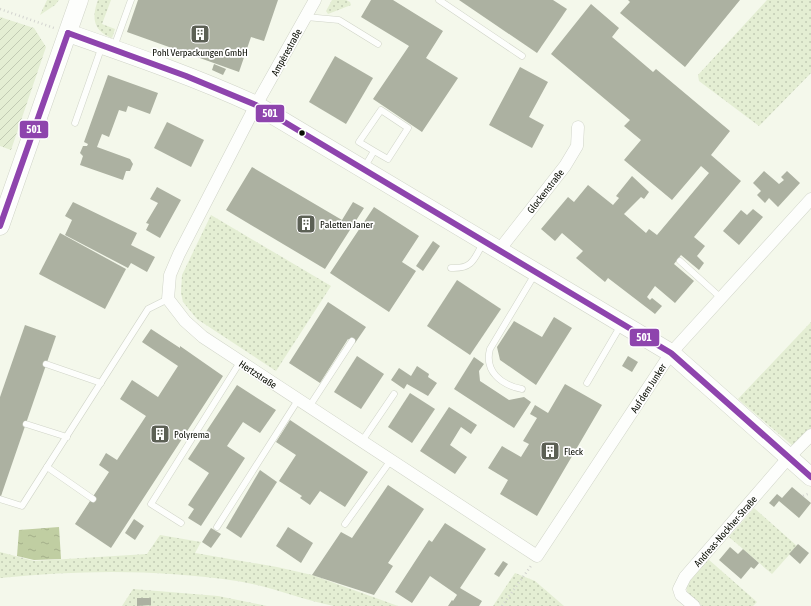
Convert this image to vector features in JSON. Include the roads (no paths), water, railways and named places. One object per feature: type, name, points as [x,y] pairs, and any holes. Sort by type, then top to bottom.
[{"type":"street","points":[[0,226],[80,0]]},
{"type":"street","name":"Ampèrestraße","points":[[256,105],[315,0]]},
{"type":"street","points":[[68,33],[218,87],[256,105],[500,249],[671,353],[811,477]]},
{"type":"street","points":[[168,299],[170,275],[179,254],[256,105]]},
{"type":"street","name":"Glockenstraße","points":[[500,249],[565,166],[577,146],[578,128]]},
{"type":"street","name":"Auf dem Junker","points":[[538,556],[671,353],[720,297],[811,199]]},
{"type":"street","name":"Hertzstraße","points":[[168,299],[185,321],[198,333],[240,362],[538,556]]},
{"type":"street","points":[[789,457],[811,435]]},
{"type":"street","name":"Andreas-Nockher-Straße","points":[[694,606],[681,595],[679,589],[685,577],[789,457]]},
{"type":"lane","points":[[75,122],[108,47],[131,0]]},
{"type":"lane","points":[[439,0],[522,56]]},
{"type":"lane","points":[[306,17],[339,20],[378,44]]},
{"type":"lane","points":[[381,110],[408,128],[388,159],[374,151],[359,142],[381,110]]},
{"type":"lane","points":[[363,169],[374,151]]},
{"type":"lane","points":[[451,268],[461,269],[468,267],[484,240]]},
{"type":"lane","points":[[680,261],[720,297]]},
{"type":"lane","points":[[522,389],[510,387],[499,379],[489,366],[488,358],[490,349],[536,271]]},
{"type":"lane","points":[[0,499],[22,506],[148,309],[168,299]]},
{"type":"lane","points":[[587,383],[621,323]]},
{"type":"lane","points":[[309,407],[352,341]]},
{"type":"lane","points":[[181,524],[151,504],[240,362]]},
{"type":"lane","points":[[46,364],[101,384]]},
{"type":"lane","points":[[362,441],[394,394]]},
{"type":"lane","points":[[217,527],[298,400]]},
{"type":"lane","points":[[26,424],[67,437]]},
{"type":"lane","points":[[344,524],[391,460]]},
{"type":"lane","points":[[47,467],[93,499]]},
{"type":"water","points":[[59,527],[61,559],[34,560],[17,556],[19,530]]},
{"type":"place","name":"Pohl Verpackungen GmbH","points":[[200,34]]},
{"type":"place","name":"Paletten Janer","points":[[306,224]]},
{"type":"place","name":"Polyrema","points":[[160,434]]},
{"type":"place","name":"Fleck","points":[[550,451]]}]
